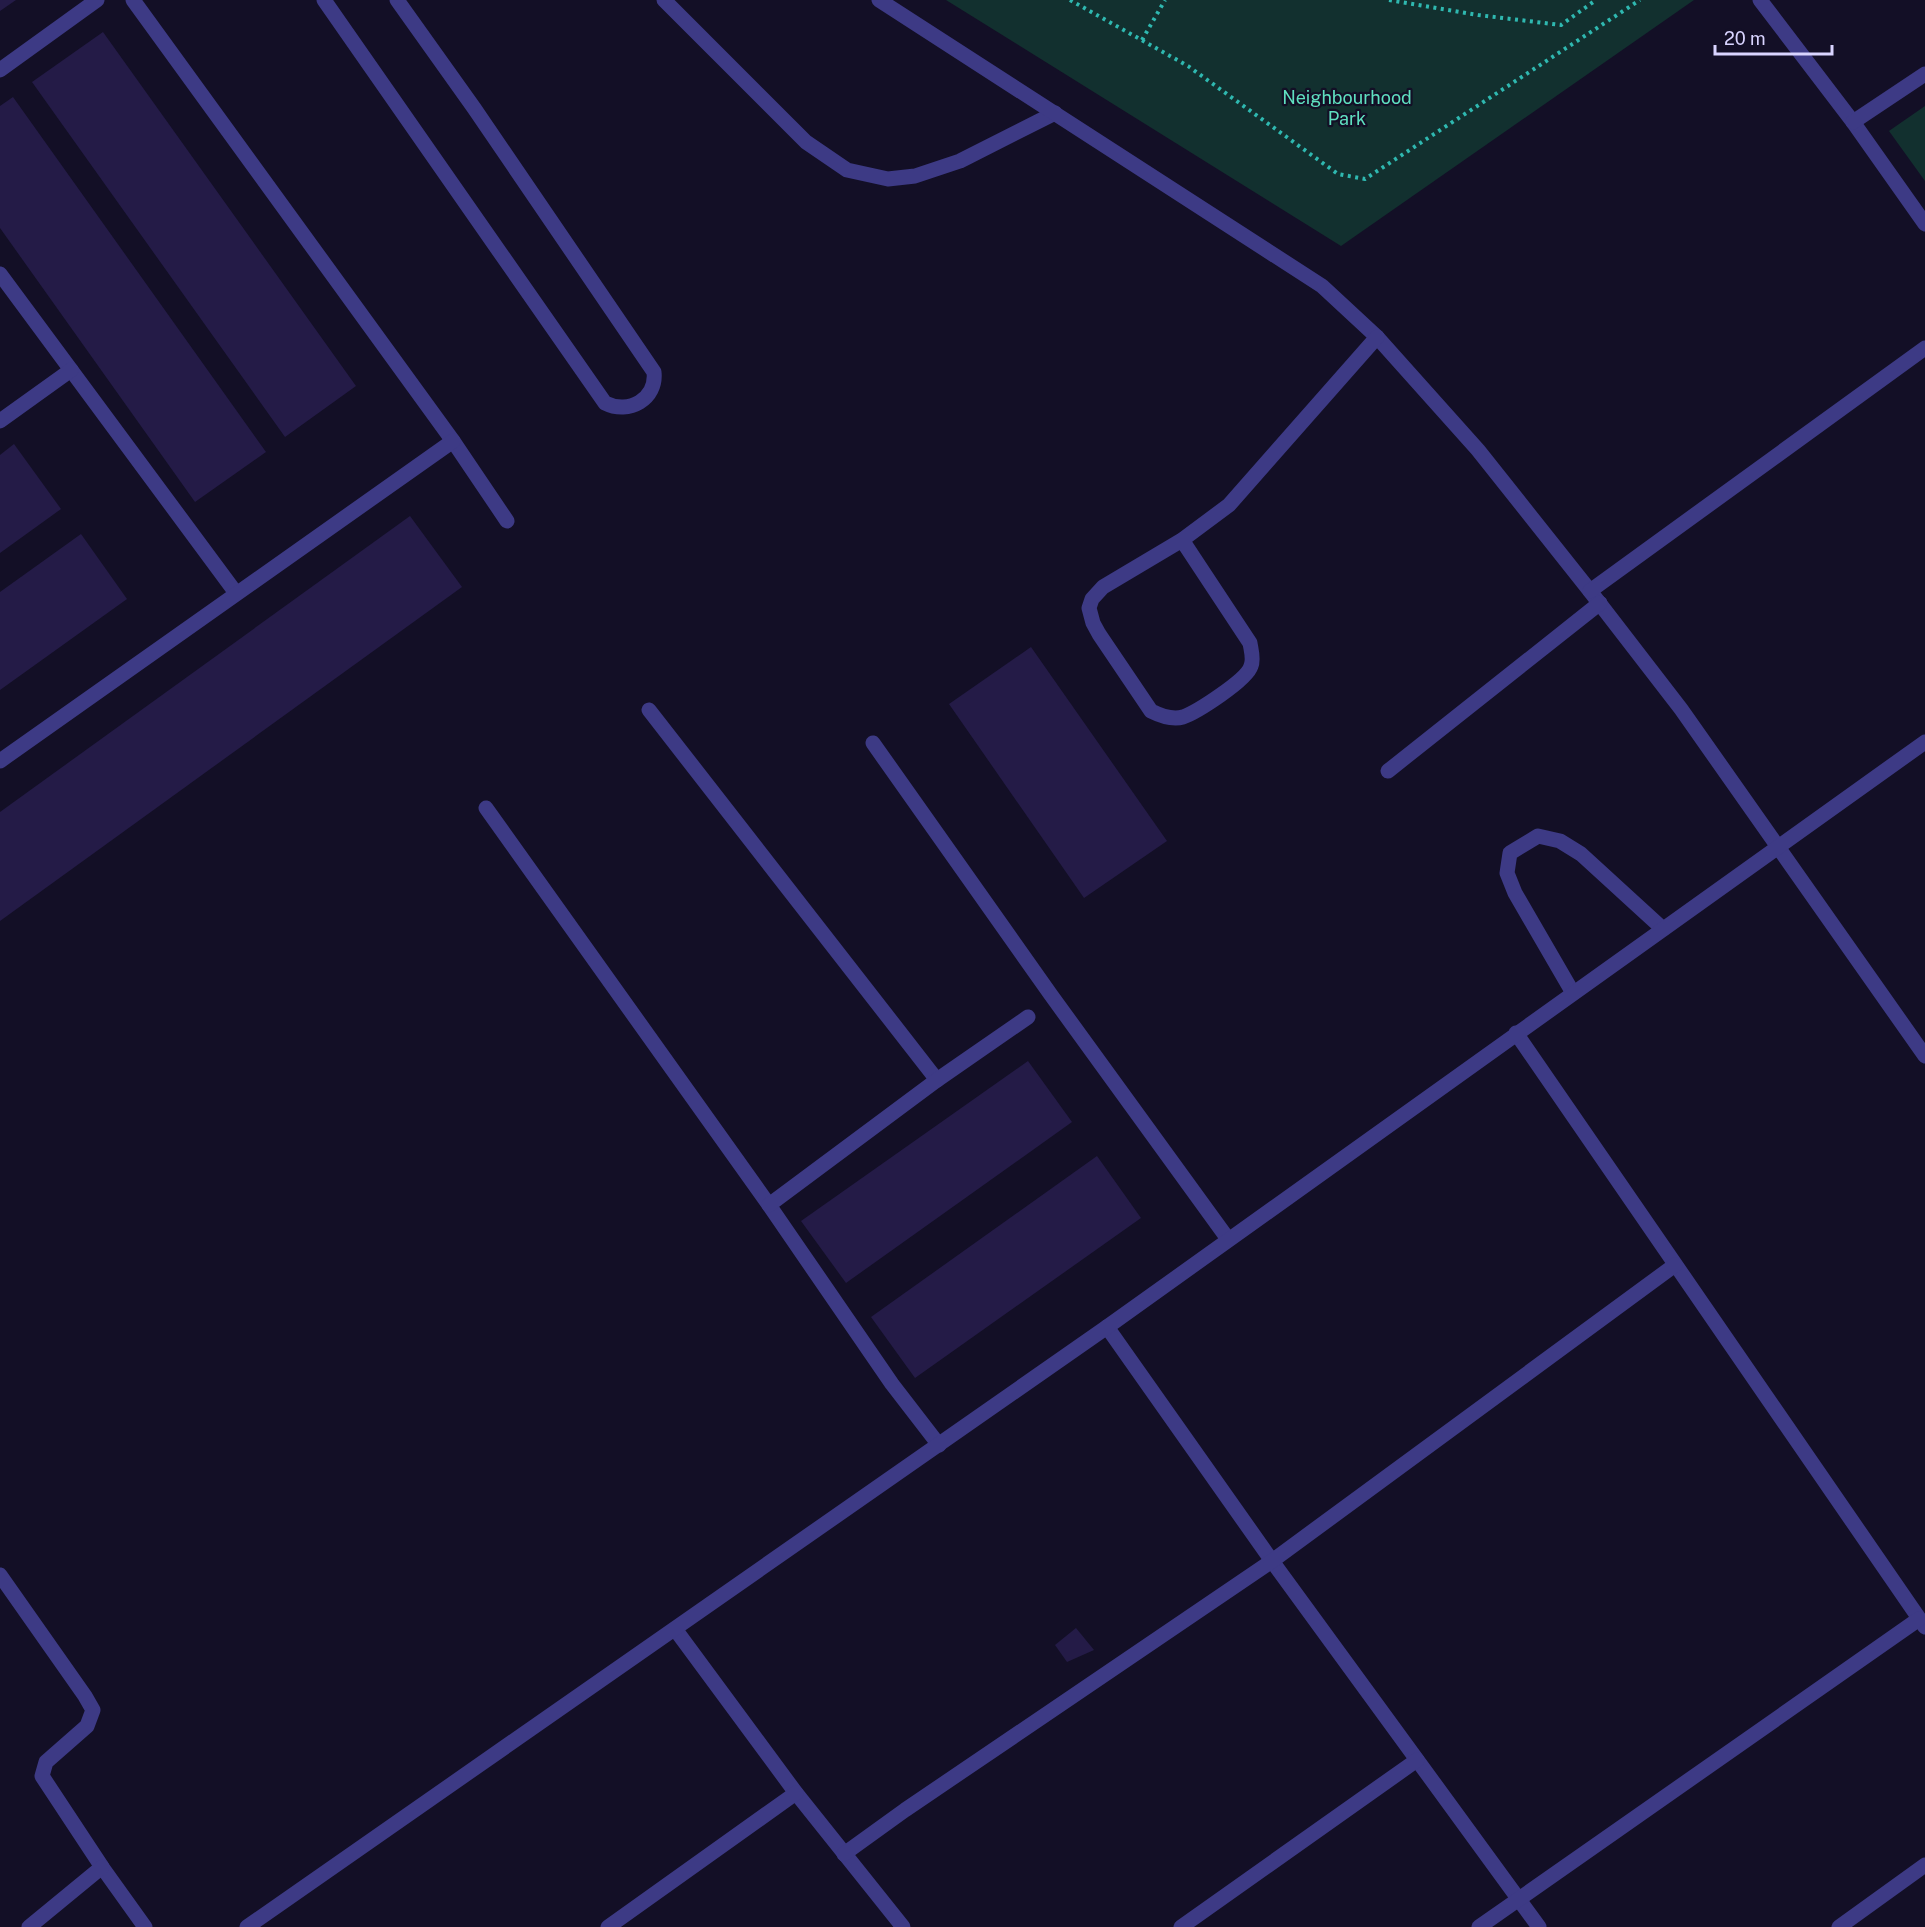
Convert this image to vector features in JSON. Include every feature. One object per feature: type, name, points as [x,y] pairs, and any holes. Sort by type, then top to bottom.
[{"type":"street","points":[[0,70],[97,0]]},
{"type":"street","points":[[133,0],[453,441],[507,521]]},
{"type":"street","points":[[324,0],[605,403],[613,407],[624,408],[639,402],[652,391],[655,381],[654,372],[474,108],[397,0]]},
{"type":"street","points":[[664,0],[806,142],[847,170],[888,180],[915,176],[960,161],[1054,113]]},
{"type":"street","points":[[879,0],[1322,286],[1377,337],[1478,450],[1681,709],[1925,1056]]},
{"type":"street","points":[[1760,0],[1853,122],[1925,224]]},
{"type":"street","points":[[1853,122],[1925,74]]},
{"type":"street","points":[[0,274],[236,593]]},
{"type":"street","points":[[1182,540],[1250,643],[1251,667],[1245,677],[1196,711],[1181,718],[1163,717],[1151,711],[1099,634],[1089,608],[1092,599],[1103,587],[1182,540],[1229,505],[1377,337]]},
{"type":"street","points":[[1388,771],[1595,597],[1925,348]]},
{"type":"street","points":[[0,420],[71,370]]},
{"type":"street","points":[[0,761],[453,441]]},
{"type":"street","points":[[649,710],[937,1080]]},
{"type":"street","points":[[247,1927],[1107,1327],[1925,742]]},
{"type":"street","points":[[873,743],[1057,1004],[1228,1239]]},
{"type":"street","points":[[486,808],[769,1205],[892,1384],[939,1445]]},
{"type":"street","points":[[1573,993],[1515,894],[1507,873],[1510,853],[1538,836],[1560,841],[1581,854],[1663,929]]},
{"type":"street","points":[[769,1205],[937,1080],[1028,1017]]},
{"type":"street","points":[[1479,1927],[1922,1623],[1516,1033]]},
{"type":"street","points":[[844,1854],[905,1810],[1272,1561],[1675,1265]]},
{"type":"street","points":[[1107,1327],[1272,1561],[1539,1927]]},
{"type":"street","points":[[0,1575],[93,1710],[87,1726],[46,1762],[42,1776],[145,1927]]},
{"type":"street","points":[[675,1629],[897,1925]]},
{"type":"street","points":[[1181,1927],[1417,1760]]},
{"type":"street","points":[[608,1927],[796,1793]]},
{"type":"street","points":[[1839,1927],[1925,1865]]},
{"type":"street","points":[[29,1927],[102,1867]]},
{"type":"path","points":[[1071,0],[1188,66],[1338,174],[1365,179],[1640,0]]},
{"type":"path","points":[[1142,40],[1166,0]]},
{"type":"path","points":[[1389,0],[1478,15],[1561,25],[1596,0]]},
{"type":"green space","name":"Neighbourhood Park","points":[[946,0],[1694,0],[1341,246]]},
{"type":"green space","points":[[1925,106],[1925,181],[1889,131]]},
{"type":"building","points":[[0,0],[16,0],[0,11]]},
{"type":"building","points":[[103,32],[356,386],[285,437],[32,82]]},
{"type":"building","points":[[13,97],[266,452],[195,502],[0,228],[0,106]]},
{"type":"building","points":[[14,444],[61,509],[0,553],[0,455]]},
{"type":"building","points":[[410,516],[462,587],[0,921],[0,812]]},
{"type":"building","points":[[81,534],[127,599],[0,690],[0,592]]},
{"type":"building","points":[[1031,647],[1167,841],[1084,898],[949,704]]},
{"type":"building","points":[[1028,1061],[1072,1122],[846,1283],[801,1221]]},
{"type":"building","points":[[1097,1156],[1141,1218],[915,1378],[871,1317]]},
{"type":"building","points":[[1076,1628],[1094,1650],[1067,1662],[1055,1645]]}]
